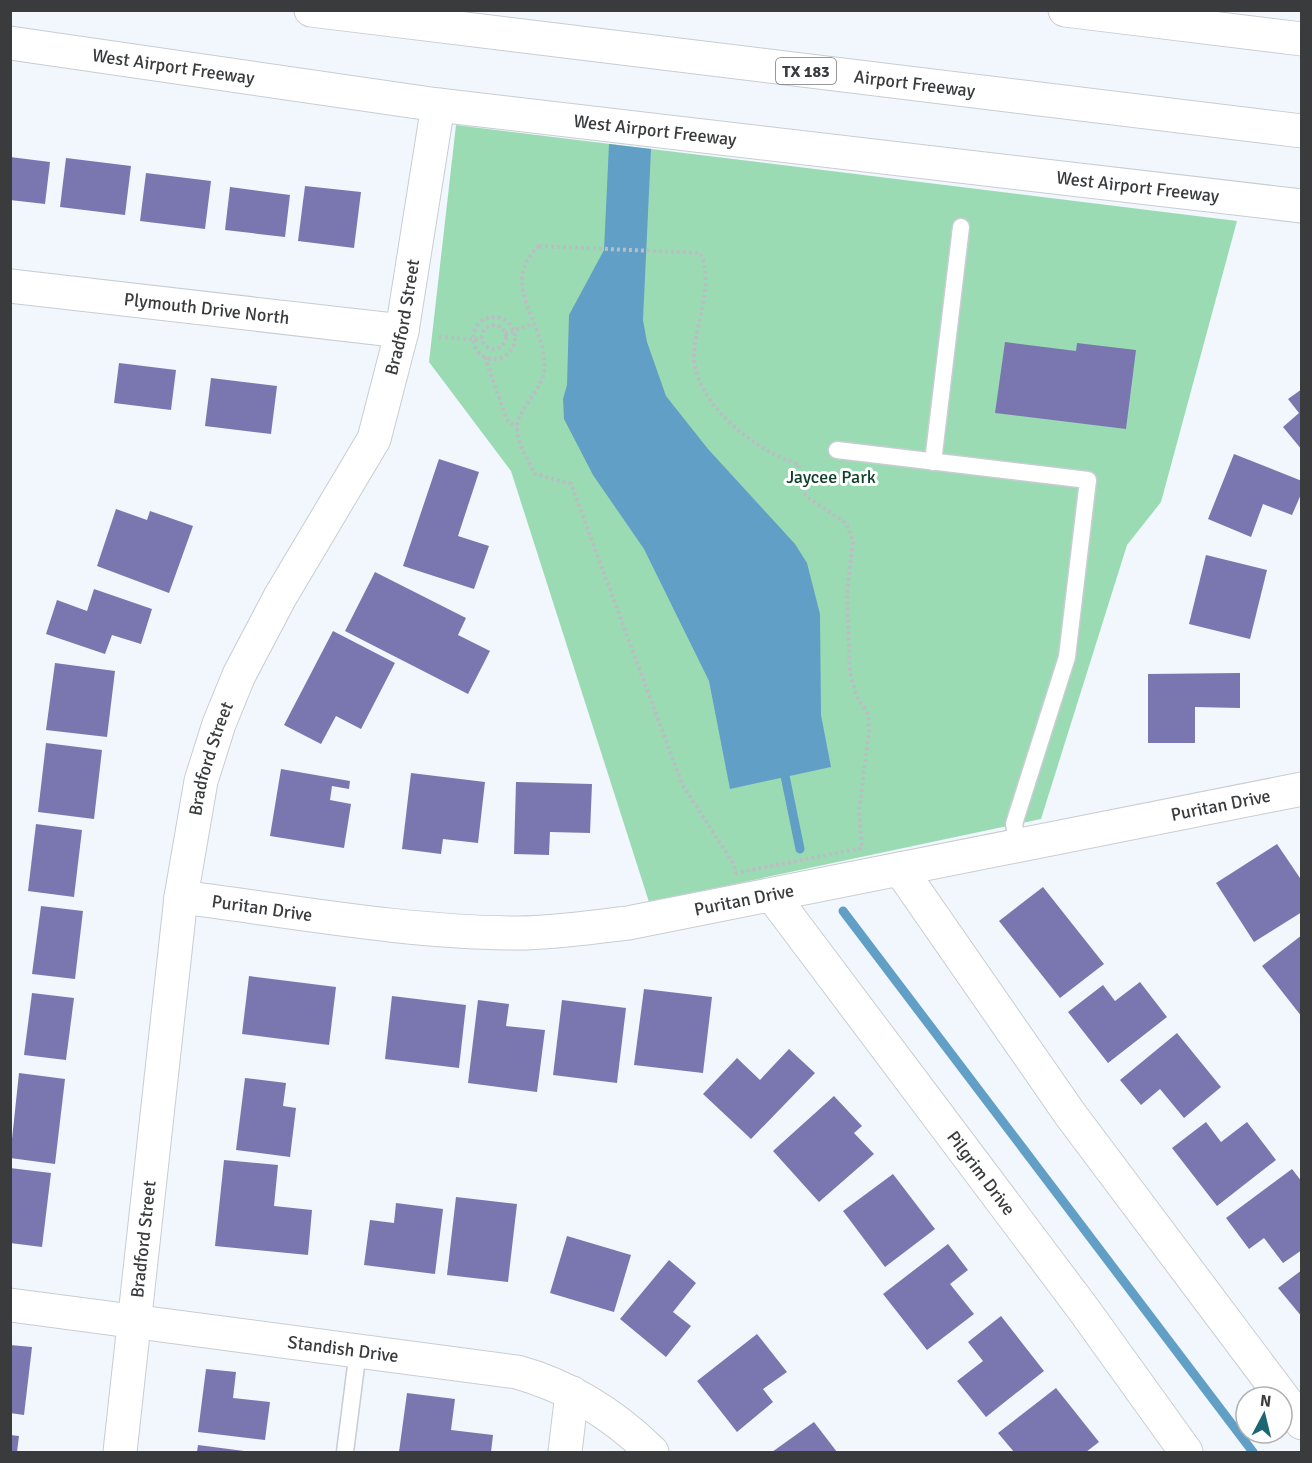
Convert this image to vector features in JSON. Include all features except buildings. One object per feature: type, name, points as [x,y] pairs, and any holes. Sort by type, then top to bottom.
[{"type":"main road","name":"Airport Freeway","points":[[311,10],[1302,131]]},
{"type":"main road","points":[[1065,10],[1302,39]]},
{"type":"main road","name":"West Airport Freeway","points":[[10,43],[438,105],[1302,207]]},
{"type":"main road","name":"Bradford Street","points":[[120,1452],[181,897],[201,781],[219,724],[239,675],[280,597],[374,439],[402,331],[438,105]]},
{"type":"main road","name":"Plymouth Drive North","points":[[10,286],[402,331]]},
{"type":"main road","name":"Puritan Drive","points":[[181,897],[381,922],[519,933],[628,923],[1302,789]]},
{"type":"main road","points":[[900,869],[1071,1114],[1302,1423]]},
{"type":"main road","name":"Pilgrim Drive","points":[[772,895],[1084,1310],[1186,1452]]},
{"type":"main road","name":"Standish Drive","points":[[10,1305],[517,1372],[572,1393],[599,1408],[652,1452]]},
{"type":"main road","points":[[565,1452],[572,1393]]},
{"type":"lane","points":[[933,462],[961,227]]},
{"type":"lane","points":[[837,450],[1088,480],[1067,657],[1014,824],[1018,846]]},
{"type":"lane","points":[[345,1452],[358,1350]]},
{"type":"path","points":[[539,246],[699,253],[706,265],[705,291],[693,357],[703,389],[733,427],[754,444],[780,459],[799,464],[797,480],[807,497],[846,523],[852,541],[847,593],[850,674],[856,695],[868,714],[869,732],[859,811],[862,848],[736,873],[733,863],[682,784],[571,484],[535,474],[517,434],[518,426],[518,420],[538,390],[544,371],[543,350],[520,283],[529,255],[539,246]]},
{"type":"path","points":[[485,357],[499,358],[510,351],[514,345],[514,331],[501,318],[487,318],[476,327],[473,340],[485,357],[509,423],[518,426]]},
{"type":"path","points":[[505,334],[533,323]]},
{"type":"path","points":[[493,325],[501,328],[505,334],[505,341],[497,348],[486,346],[482,340],[486,328],[493,325]]},
{"type":"path","points":[[439,337],[482,340]]},
{"type":"green space","name":"Jaycee Park","points":[[456,125],[1237,221],[1161,502],[1127,545],[1041,819],[649,902],[511,471],[429,362]]},
{"type":"water","points":[[609,144],[651,149],[643,320],[647,342],[666,396],[708,449],[795,544],[807,563],[820,614],[821,715],[831,767],[730,789],[709,681],[644,549],[593,475],[564,419],[563,399],[567,385],[569,315],[604,250]]},
{"type":"waterway","points":[[783,766],[800,849]]},
{"type":"waterway","points":[[843,911],[1253,1452]]}]
